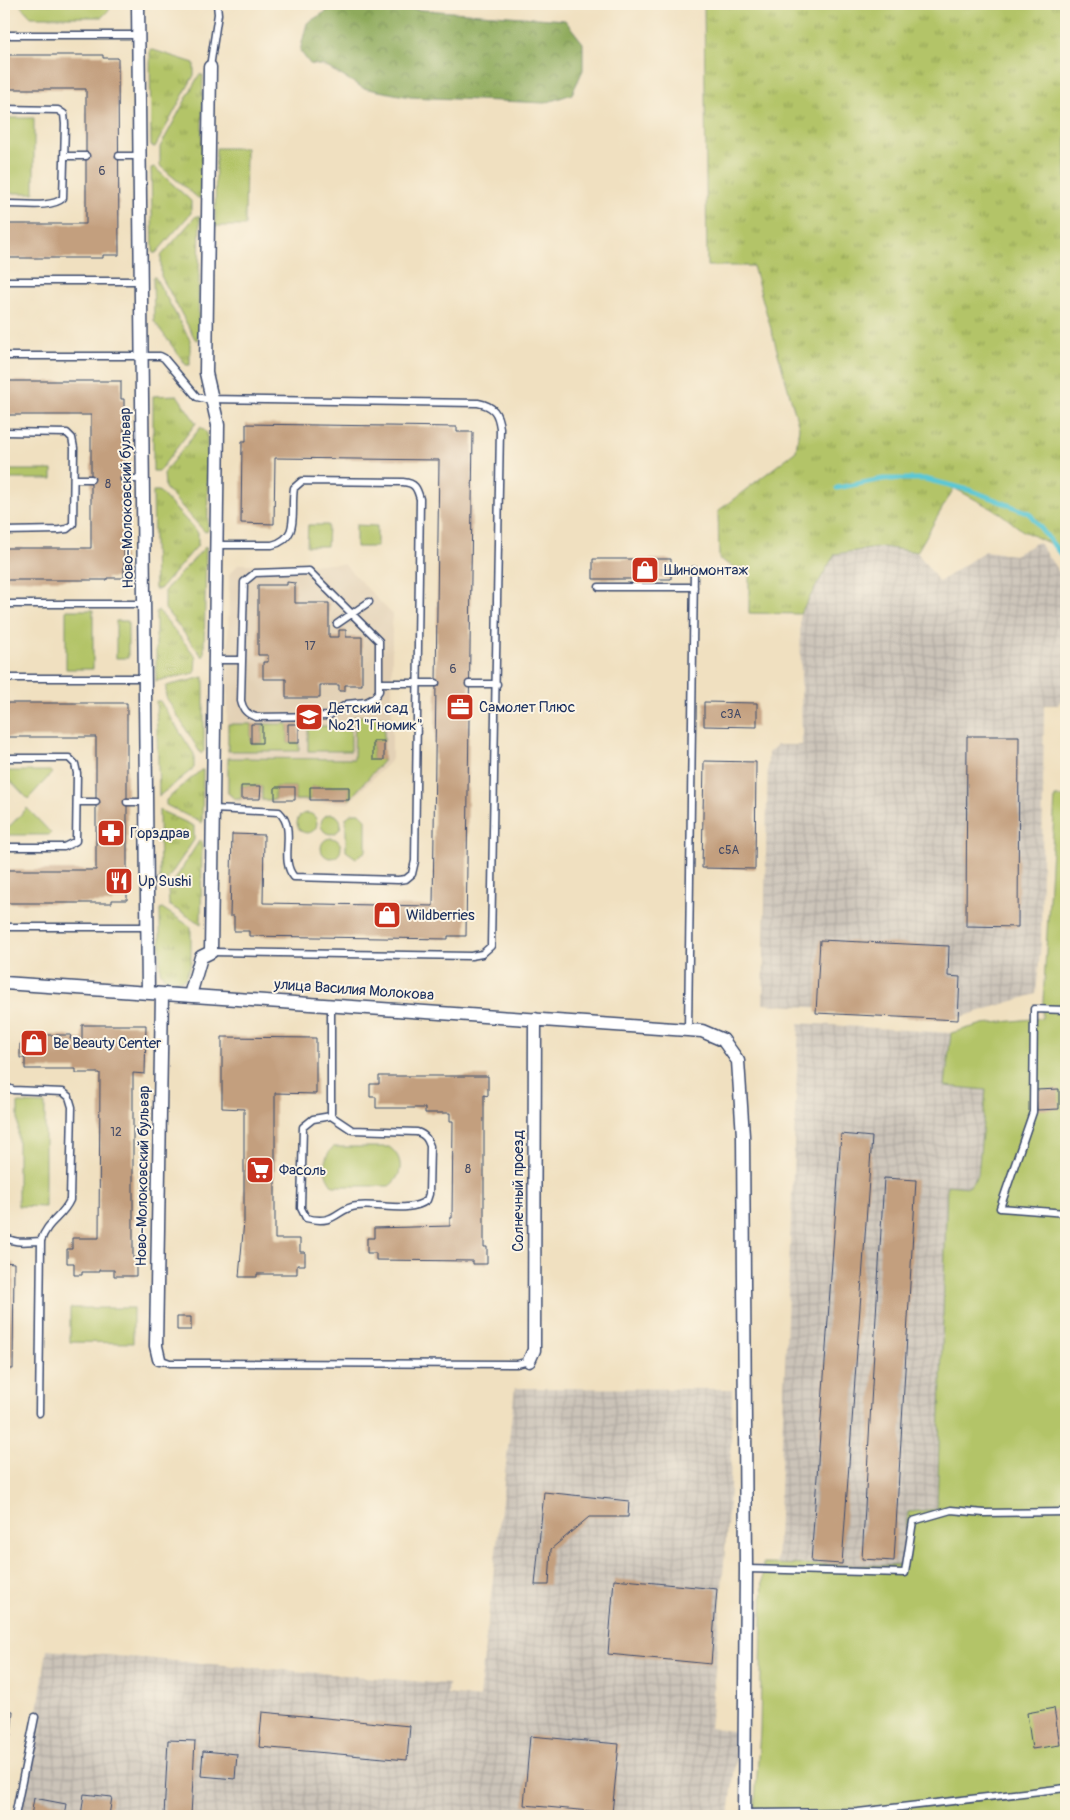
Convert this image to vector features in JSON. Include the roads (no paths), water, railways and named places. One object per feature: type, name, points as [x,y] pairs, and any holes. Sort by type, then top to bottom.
[{"type":"street","name":"Ново-Молоковский бульвар","points":[[138,4],[148,992]]},
{"type":"street","points":[[190,996],[201,957],[211,952],[218,425],[206,373],[210,68]]},
{"type":"street","name":"улица Василия Молокова","points":[[4,983],[702,1031],[723,1040],[738,1061],[742,1136],[746,1568]]},
{"type":"street","name":"Ново-Молоковский бульвар","points":[[159,1359],[156,1346],[162,994]]},
{"type":"street","name":"Солнечный проезд","points":[[529,1361],[534,1350],[535,1019]]},
{"type":"street","points":[[744,1814],[746,1568]]},
{"type":"lane","points":[[210,68],[218,14],[217,4]]},
{"type":"lane","points":[[4,35],[139,35]]},
{"type":"lane","points":[[4,109],[58,110],[64,114],[65,156],[65,190],[63,198],[58,202],[4,204]]},
{"type":"lane","points":[[65,156],[86,156]]},
{"type":"lane","points":[[119,156],[140,156]]},
{"type":"lane","points":[[4,281],[141,281]]},
{"type":"lane","points":[[4,356],[142,356],[164,358],[197,397],[212,399],[478,403],[490,405],[498,415],[500,428],[492,946],[482,954],[471,956],[211,952]]},
{"type":"lane","points":[[4,432],[67,433],[72,438],[73,443],[74,479],[73,524],[67,529],[4,530]]},
{"type":"lane","points":[[74,479],[92,479]]},
{"type":"lane","points":[[124,479],[143,479]]},
{"type":"lane","points":[[213,809],[278,812],[285,818],[288,829],[289,870],[294,877],[406,879],[412,874],[414,867],[420,498],[417,488],[411,483],[302,481],[294,488],[292,527],[289,536],[280,543],[272,545],[216,545]]},
{"type":"lane","points":[[688,1030],[694,570]]},
{"type":"lane","points":[[309,571],[379,641],[379,691],[374,698],[366,702],[348,704],[328,716],[256,717],[243,708],[242,660],[242,587],[247,578],[255,573],[309,571]]},
{"type":"lane","points":[[599,587],[694,587]]},
{"type":"lane","points":[[337,624],[369,602]]},
{"type":"lane","points":[[4,604],[144,604]]},
{"type":"lane","points":[[215,660],[242,660]]},
{"type":"lane","points":[[4,678],[145,678]]},
{"type":"lane","points":[[379,683],[436,683]]},
{"type":"lane","points":[[469,684],[497,684]]},
{"type":"lane","points":[[4,758],[69,758],[75,764],[77,773],[76,841],[70,846],[4,847]]},
{"type":"lane","points":[[77,802],[96,802]]},
{"type":"lane","points":[[127,802],[146,802]]},
{"type":"lane","points":[[4,927],[147,927]]},
{"type":"lane","points":[[331,1005],[331,1116]]},
{"type":"lane","points":[[1066,1010],[1034,1009],[1033,1112],[1000,1208],[1066,1213]]},
{"type":"lane","points":[[4,1086],[13,1090],[63,1092],[69,1097],[72,1107],[70,1200],[67,1207],[45,1229],[41,1241],[39,1413]]},
{"type":"lane","points":[[331,1116],[352,1130],[417,1132],[423,1134],[428,1139],[430,1146],[429,1194],[427,1200],[415,1206],[355,1206],[330,1220],[306,1218],[301,1208],[303,1127],[313,1119],[331,1116]]},
{"type":"lane","points":[[4,1235],[8,1240],[14,1241],[41,1241]]},
{"type":"lane","points":[[159,1359],[170,1363],[516,1364],[529,1361]]},
{"type":"lane","points":[[746,1568],[905,1573],[913,1521],[951,1510],[984,1513],[1066,1512]]},
{"type":"lane","points":[[15,1816],[35,1717]]},
{"type":"lane","points":[[744,1814],[858,1812],[1066,1788]]},
{"type":"waterway","points":[[837,488],[883,479],[925,479],[973,491],[1029,513],[1066,561]]},
{"type":"place","name":"Шиномонтаж","points":[[645,570]]},
{"type":"place","name":"Самолет Плюс","points":[[460,707]]},
{"type":"place","name":"Детский сад №21 \"Гномик\"","points":[[309,717]]},
{"type":"place","name":"Горздрав","points":[[111,833]]},
{"type":"place","name":"Up Sushi","points":[[119,881]]},
{"type":"place","name":"Wildberries","points":[[387,915]]},
{"type":"place","name":"Be Beauty Center","points":[[34,1043]]},
{"type":"place","name":"Фасоль","points":[[260,1170]]}]
